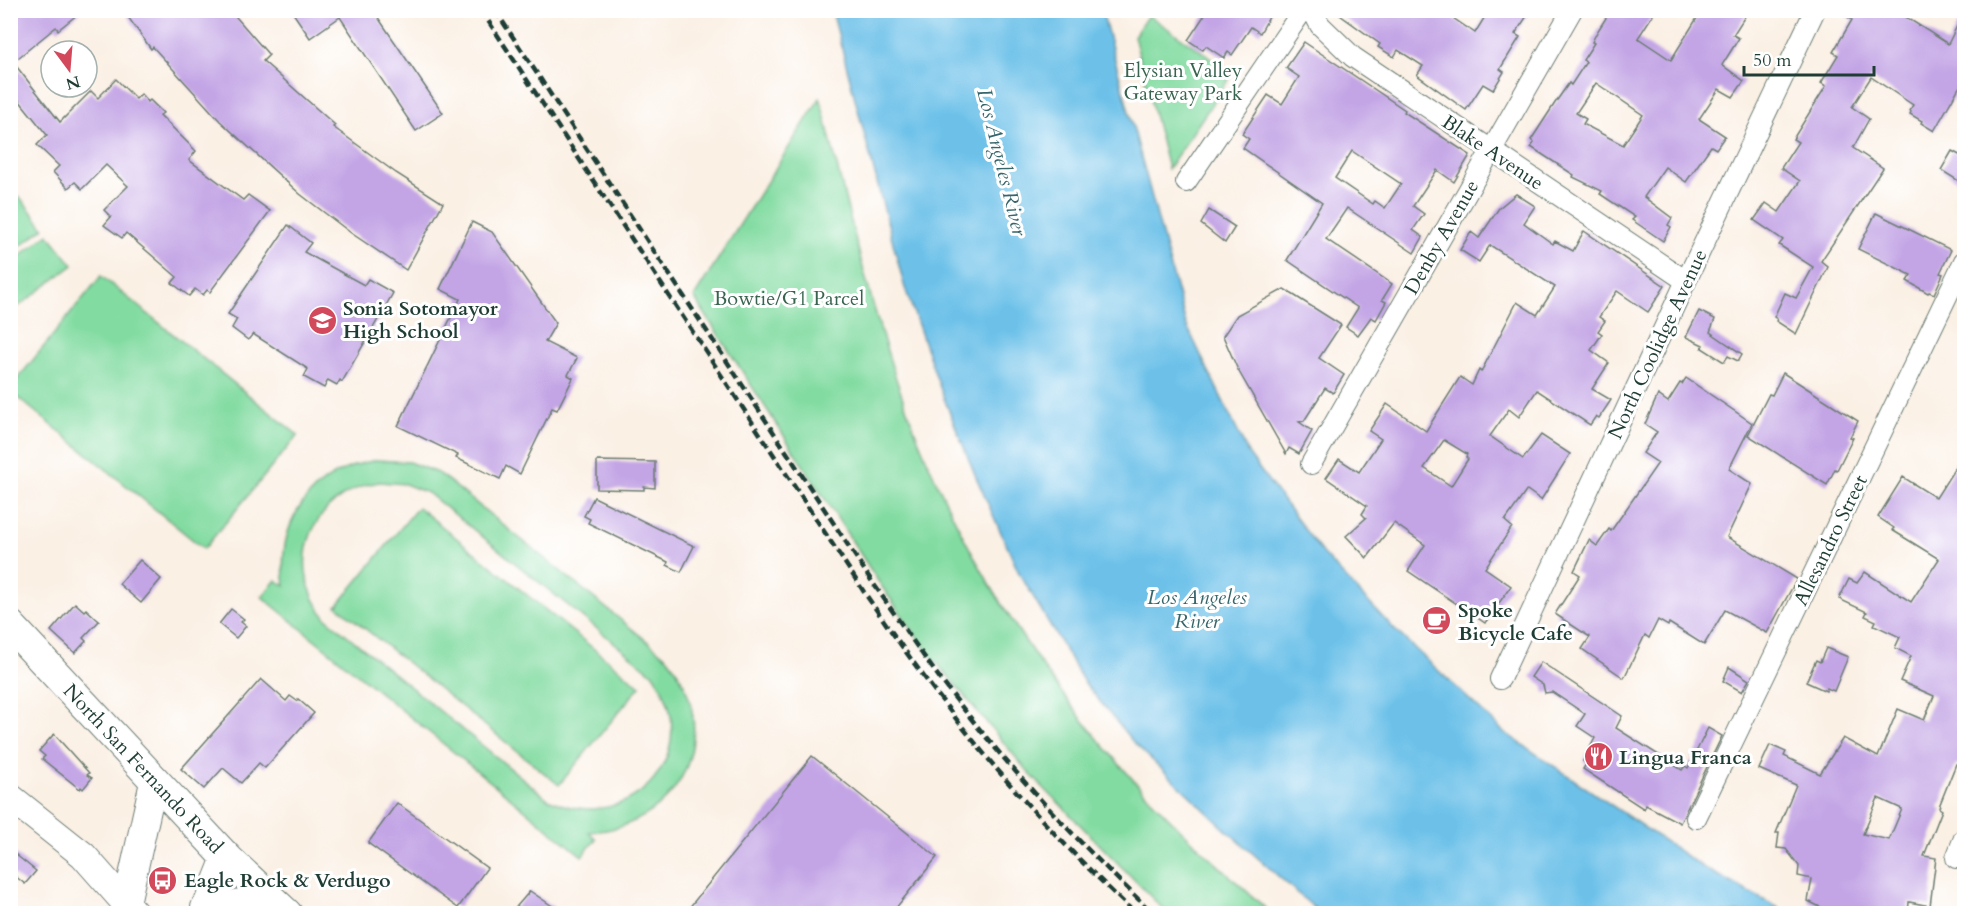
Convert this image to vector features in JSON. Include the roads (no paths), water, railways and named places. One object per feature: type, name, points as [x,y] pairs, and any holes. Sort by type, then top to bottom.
[{"type":"main road","name":"North San Fernando Road","points":[[10,625],[227,858],[279,909]]},
{"type":"main road","points":[[227,858],[206,911],[279,909]]},
{"type":"street","points":[[1186,182],[1303,10]]},
{"type":"street","name":"Blake Avenue","points":[[1312,10],[1320,25],[1353,57],[1686,281]]},
{"type":"street","name":"Denby Avenue","points":[[1311,464],[1572,10]]},
{"type":"street","name":"North Coolidge Avenue","points":[[1500,679],[1815,10]]},
{"type":"street","name":"Allesandro Street","points":[[1696,818],[1965,261]]},
{"type":"street","points":[[129,910],[154,780]]},
{"type":"street","points":[[10,797],[83,855],[129,910]]},
{"type":"street","points":[[1956,858],[1965,838]]},
{"type":"water","name":"Los Angeles River","points":[[832,11],[1102,11],[1186,324],[1249,455],[1323,554],[1393,628],[1504,732],[1704,868],[1788,913],[1320,913],[1225,829],[1133,742],[1084,682],[1019,573],[943,396],[904,285]]},
{"type":"railway","points":[[481,10],[864,592],[915,665],[968,735],[1013,788],[1061,840],[1136,914]]},
{"type":"railway","points":[[495,10],[873,583],[936,673],[1027,785],[1102,864],[1154,914]]},
{"type":"place","name":"Sonia Sotomayor High School","points":[[322,320]]},
{"type":"place","name":"Spoke Bicycle Cafe","points":[[1437,621]]},
{"type":"place","name":"Lingua Franca","points":[[1598,757]]},
{"type":"place","name":"Eagle Rock & Verdugo","points":[[163,880]]},
{"type":"park label","name":"Elysian Valley Gateway Park","points":[[1183,82]]},
{"type":"park label","name":"Bowtie/G1 Parcel","points":[[789,298]]}]
